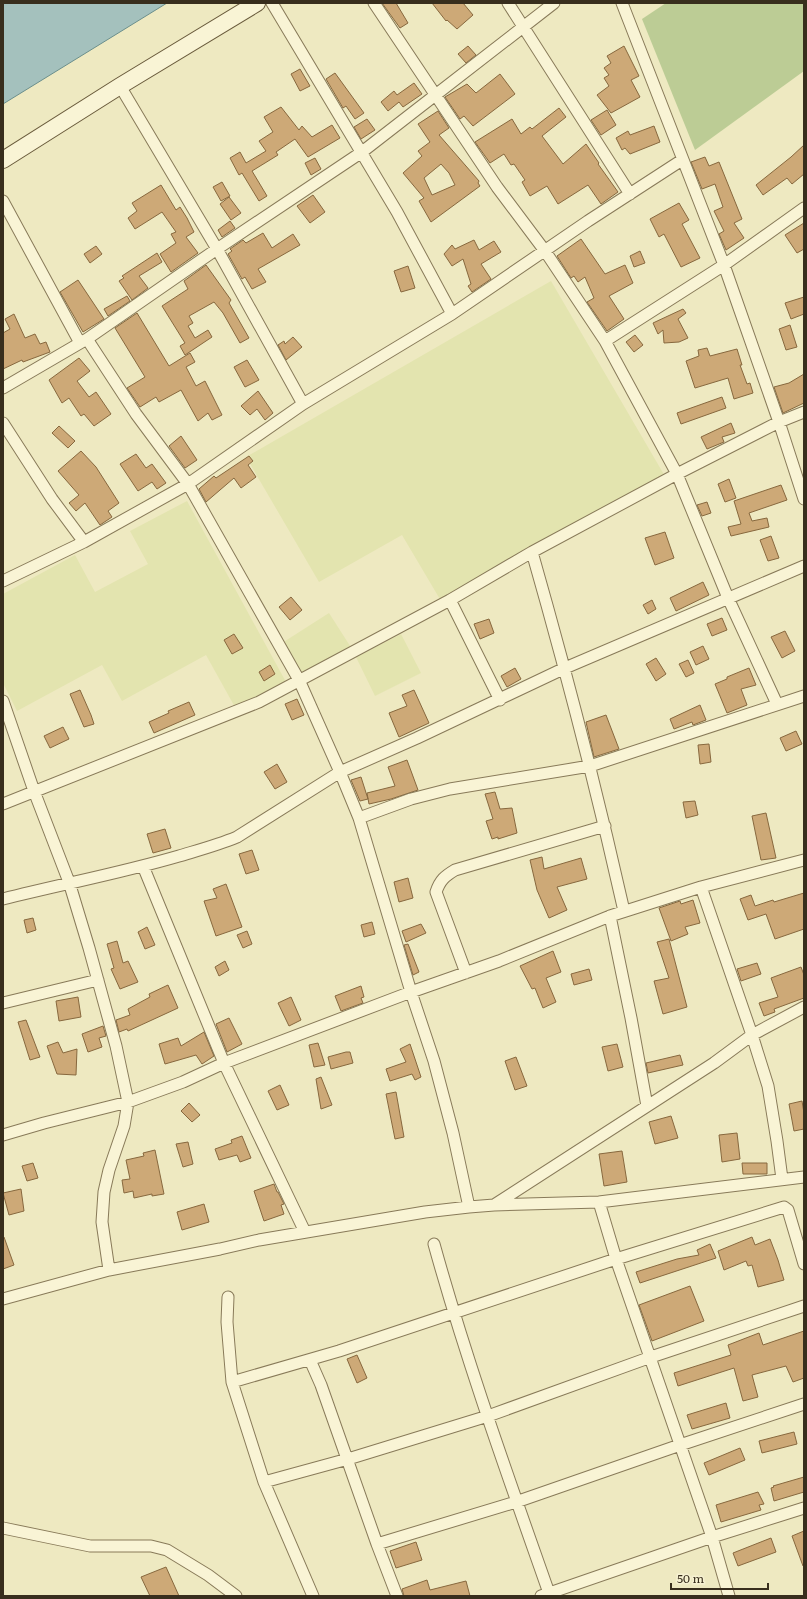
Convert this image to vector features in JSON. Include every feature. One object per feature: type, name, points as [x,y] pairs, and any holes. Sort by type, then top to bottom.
[{"type":"main road","points":[[3,160],[120,86],[257,3]]},
{"type":"street","points":[[272,3],[398,212],[452,314]]},
{"type":"street","points":[[374,3],[497,187],[545,251],[605,341],[677,474],[728,598],[777,704]]},
{"type":"street","points":[[508,3],[630,194]]},
{"type":"street","points":[[3,388],[84,341],[217,248],[362,152],[554,3]]},
{"type":"street","points":[[622,3],[724,265],[779,422],[804,499]]},
{"type":"street","points":[[120,86],[217,248],[303,404]]},
{"type":"street","points":[[3,581],[84,542],[188,484],[303,404],[452,314],[682,160]]},
{"type":"street","points":[[3,201],[84,341],[188,484],[299,680],[359,818],[411,992],[434,1061],[453,1133],[469,1207]]},
{"type":"street","points":[[605,341],[724,265],[804,208]]},
{"type":"street","points":[[3,804],[259,702],[450,600],[532,552],[677,474],[779,422],[804,412]]},
{"type":"street","points":[[3,423],[52,499],[84,542]]},
{"type":"street","points":[[532,552],[565,668],[605,826],[624,911]]},
{"type":"street","points":[[3,899],[69,882],[143,866],[237,837],[340,772],[500,700],[565,668],[804,566]]},
{"type":"street","points":[[450,600],[500,700]]},
{"type":"street","points":[[359,818],[411,799],[450,789],[590,766],[804,696]]},
{"type":"street","points":[[3,701],[34,792],[69,882],[116,1046],[128,1102],[124,1126],[109,1170],[104,1192],[102,1222],[109,1270]]},
{"type":"street","points":[[466,973],[436,892],[439,882],[455,870],[605,826]]},
{"type":"street","points":[[3,1135],[128,1102],[624,911],[702,887],[804,860]]},
{"type":"street","points":[[143,866],[224,1064],[305,1232]]},
{"type":"street","points":[[702,887],[768,1086],[782,1179]]},
{"type":"street","points":[[610,916],[647,1106]]},
{"type":"street","points":[[3,1003],[98,980]]},
{"type":"street","points":[[494,1205],[714,1063],[752,1035],[804,1007]]},
{"type":"street","points":[[3,1299],[109,1270],[305,1232],[424,1212],[494,1205],[599,1202],[804,1177]]},
{"type":"street","points":[[599,1202],[616,1259],[712,1537],[729,1596]]},
{"type":"street","points":[[232,1382],[310,1360],[616,1259],[784,1207],[788,1210],[804,1264]]},
{"type":"street","points":[[434,1244],[453,1314],[547,1595],[712,1537],[804,1508]]},
{"type":"street","points":[[228,1297],[227,1322],[232,1382],[264,1482],[313,1596]]},
{"type":"street","points":[[264,1482],[348,1459],[488,1416],[651,1357],[804,1306]]},
{"type":"street","points":[[310,1360],[321,1385],[397,1596]]},
{"type":"street","points":[[377,1544],[516,1502],[804,1404]]},
{"type":"street","points":[[3,1528],[90,1546],[151,1546],[167,1550],[208,1575],[236,1596]]},
{"type":"green space","points":[[666,3],[804,3],[804,71],[695,150],[642,19]]},
{"type":"green space","points":[[551,281],[666,478],[444,606],[402,535],[319,582],[246,457]]},
{"type":"green space","points":[[187,501],[286,682],[236,709],[206,655],[122,701],[102,665],[17,711],[3,683],[3,594],[75,555],[95,592],[148,564],[130,531]]},
{"type":"green space","points":[[329,613],[352,649],[304,679],[282,643]]},
{"type":"green space","points":[[401,634],[421,673],[375,696],[356,657]]},
{"type":"water","points":[[3,3],[167,3],[3,104]]},
{"type":"building","points":[[382,3],[396,3],[408,23],[400,28]]},
{"type":"building","points":[[432,3],[463,3],[473,15],[457,29],[447,20],[446,21]]},
{"type":"building","points":[[468,46],[476,55],[466,63],[458,54]]},
{"type":"building","points":[[624,46],[639,76],[631,80],[640,97],[611,113],[597,95],[609,86],[604,78],[609,75],[604,68],[611,63],[607,56]]},
{"type":"building","points":[[300,69],[310,86],[300,91],[291,74]]},
{"type":"building","points":[[335,73],[364,113],[355,119],[346,106],[343,108],[326,79]]},
{"type":"building","points":[[500,74],[515,94],[473,126],[464,116],[460,119],[445,97],[467,84],[476,93]]},
{"type":"building","points":[[414,83],[422,94],[403,107],[399,102],[388,111],[381,102],[394,91],[397,95]]},
{"type":"building","points":[[281,107],[299,130],[302,126],[312,137],[332,125],[340,138],[308,157],[295,139],[276,152],[278,155],[252,171],[267,196],[259,201],[242,173],[239,175],[230,158],[240,152],[246,163],[266,151],[259,141],[273,132],[264,117]]},
{"type":"building","points":[[559,108],[566,117],[542,136],[563,164],[586,144],[618,192],[601,204],[588,185],[558,204],[547,186],[530,196],[522,182],[525,180],[514,164],[511,165],[504,154],[490,163],[475,142],[512,119],[521,134],[530,127],[532,129]]},
{"type":"building","points":[[607,110],[616,125],[601,135],[591,120]]},
{"type":"building","points":[[438,111],[449,128],[439,135],[479,181],[478,183],[480,186],[431,222],[419,201],[424,198],[403,173],[422,156],[418,151],[430,142],[418,124]],"holes":[[[441,164],[449,173],[455,185],[432,195],[424,178]]]},
{"type":"building","points":[[367,119],[375,130],[361,139],[354,127]]},
{"type":"building","points":[[654,126],[660,142],[630,154],[625,148],[622,150],[616,138],[628,131],[630,135]]},
{"type":"building","points":[[804,145],[804,174],[792,184],[787,178],[763,195],[756,185]]},
{"type":"building","points":[[705,157],[709,166],[719,162],[742,219],[734,223],[744,238],[726,250],[719,234],[724,231],[714,211],[723,207],[715,184],[702,189],[691,162]]},
{"type":"building","points":[[315,158],[321,169],[311,175],[305,163]]},
{"type":"building","points":[[222,182],[230,196],[221,201],[213,187]]},
{"type":"building","points":[[161,185],[176,210],[180,207],[187,218],[194,232],[186,237],[198,253],[171,272],[160,254],[176,243],[171,234],[176,232],[162,212],[135,229],[128,218],[137,211],[132,203]]},
{"type":"building","points":[[313,195],[325,212],[310,223],[297,206]]},
{"type":"building","points":[[229,197],[241,213],[231,220],[220,204]]},
{"type":"building","points":[[679,203],[689,220],[682,224],[700,258],[681,267],[664,234],[659,237],[650,219]]},
{"type":"building","points":[[230,221],[235,228],[222,237],[218,230]]},
{"type":"building","points":[[804,223],[804,249],[797,253],[785,235]]},
{"type":"building","points":[[263,233],[272,248],[293,234],[300,245],[258,269],[266,282],[252,289],[245,277],[242,279],[228,254],[232,251],[230,249],[243,240],[246,243]]},
{"type":"building","points":[[581,239],[605,274],[625,265],[633,283],[609,296],[624,319],[607,331],[587,302],[594,298],[585,277],[578,282],[574,276],[571,278],[557,256]]},
{"type":"building","points":[[474,240],[479,250],[494,241],[501,252],[481,264],[491,279],[472,292],[468,286],[471,284],[463,259],[452,266],[444,254],[452,245],[455,249]]},
{"type":"building","points":[[96,246],[102,254],[90,263],[84,254]]},
{"type":"building","points":[[640,251],[645,263],[634,267],[630,256]]},
{"type":"building","points":[[157,253],[162,262],[139,276],[148,288],[132,300],[119,281],[124,278],[122,276]]},
{"type":"building","points":[[206,265],[231,300],[229,303],[249,338],[240,343],[223,313],[214,302],[189,316],[193,323],[188,326],[195,338],[208,330],[212,337],[185,355],[180,346],[185,343],[162,306],[188,289],[184,281]]},
{"type":"building","points":[[408,266],[415,288],[401,292],[394,271]]},
{"type":"building","points":[[78,280],[104,319],[83,332],[60,292]]},
{"type":"building","points":[[127,296],[130,301],[108,316],[104,309]]},
{"type":"building","points":[[804,297],[804,314],[791,319],[785,303]]},
{"type":"building","points":[[683,309],[686,313],[678,319],[688,338],[679,342],[664,343],[663,330],[658,334],[653,323]]},
{"type":"building","points":[[137,313],[169,366],[190,353],[195,362],[186,367],[196,386],[205,381],[222,415],[212,420],[208,413],[198,421],[181,390],[159,402],[156,397],[140,407],[127,388],[145,377],[115,328]]},
{"type":"building","points":[[14,314],[25,338],[35,334],[40,344],[46,342],[50,352],[23,362],[22,360],[3,369],[3,333],[10,329],[5,319]]},
{"type":"building","points":[[790,325],[797,347],[786,350],[779,329]]},
{"type":"building","points":[[635,335],[643,345],[634,352],[626,342]]},
{"type":"building","points":[[293,337],[302,347],[286,360],[278,345],[284,341],[285,344]]},
{"type":"building","points":[[707,348],[710,356],[737,349],[742,365],[740,365],[747,384],[750,383],[753,393],[734,399],[728,378],[695,388],[686,361],[699,356],[698,350]]},
{"type":"building","points":[[79,358],[90,371],[77,381],[89,397],[96,392],[111,414],[94,426],[84,414],[81,416],[69,398],[62,403],[49,380]]},
{"type":"building","points":[[247,360],[259,380],[245,387],[234,367]]},
{"type":"building","points":[[804,374],[804,403],[783,413],[774,387],[789,383]]},
{"type":"building","points":[[258,391],[273,413],[265,420],[257,409],[250,415],[241,406]]},
{"type":"building","points":[[722,397],[726,408],[681,424],[677,413]]},
{"type":"building","points":[[731,423],[735,433],[722,437],[724,442],[707,449],[701,437]]},
{"type":"building","points":[[59,426],[75,441],[68,448],[52,433]]},
{"type":"building","points":[[181,436],[197,460],[185,468],[169,446]]},
{"type":"building","points":[[81,451],[96,467],[119,503],[108,511],[112,517],[100,525],[85,503],[76,511],[69,503],[79,495],[58,471]]},
{"type":"building","points":[[136,454],[146,468],[152,464],[166,483],[157,489],[152,482],[138,491],[120,464]]},
{"type":"building","points":[[249,456],[253,461],[248,465],[256,477],[241,488],[234,478],[206,502],[199,489],[214,476],[216,478]]},
{"type":"building","points":[[729,479],[736,498],[725,502],[718,484]]},
{"type":"building","points":[[781,485],[787,500],[749,513],[752,521],[767,518],[769,527],[731,536],[728,527],[741,524],[734,501]]},
{"type":"building","points":[[707,502],[711,513],[702,516],[697,505]]},
{"type":"building","points":[[665,532],[674,558],[655,565],[645,538]]},
{"type":"building","points":[[771,536],[779,558],[768,561],[760,540]]},
{"type":"building","points":[[703,582],[709,595],[676,611],[670,598]]},
{"type":"building","points":[[291,597],[302,610],[290,620],[279,607]]},
{"type":"building","points":[[652,600],[656,609],[648,614],[643,605]]},
{"type":"building","points":[[722,618],[727,630],[712,636],[707,624]]},
{"type":"building","points":[[489,619],[494,633],[480,639],[474,624]]},
{"type":"building","points":[[785,631],[795,651],[782,658],[771,637]]},
{"type":"building","points":[[234,634],[243,648],[232,654],[224,640]]},
{"type":"building","points":[[703,646],[709,659],[696,665],[690,652]]},
{"type":"building","points":[[656,658],[666,674],[656,681],[646,664]]},
{"type":"building","points":[[688,660],[694,673],[686,677],[679,664]]},
{"type":"building","points":[[270,665],[275,674],[264,681],[259,672]]},
{"type":"building","points":[[515,668],[521,679],[507,687],[501,676]]},
{"type":"building","points":[[749,668],[756,685],[741,689],[747,705],[727,713],[715,684],[727,679],[727,677]]},
{"type":"building","points":[[80,690],[94,724],[84,727],[70,694]]},
{"type":"building","points":[[414,690],[429,723],[399,737],[389,713],[407,706],[402,695]]},
{"type":"building","points":[[297,699],[304,715],[292,720],[285,704]]},
{"type":"building","points":[[189,702],[195,715],[154,733],[149,722],[169,713],[168,711]]},
{"type":"building","points":[[700,705],[706,720],[693,725],[692,722],[674,729],[670,719]]},
{"type":"building","points":[[606,715],[619,749],[594,757],[586,722]]},
{"type":"building","points":[[63,727],[69,739],[50,748],[44,736]]},
{"type":"building","points":[[796,731],[802,744],[786,751],[780,738]]},
{"type":"building","points":[[709,744],[711,762],[700,764],[698,745]]},
{"type":"building","points":[[407,760],[418,790],[391,799],[369,804],[367,793],[395,786],[388,767]]},
{"type":"building","points":[[277,764],[287,782],[275,789],[264,772]]},
{"type":"building","points":[[361,777],[368,799],[360,801],[351,780]]},
{"type":"building","points":[[495,792],[500,809],[512,808],[517,833],[498,839],[498,837],[492,839],[486,821],[493,819],[485,794]]},
{"type":"building","points":[[695,801],[698,815],[686,818],[683,802]]},
{"type":"building","points":[[766,813],[776,858],[761,860],[752,816]]},
{"type":"building","points":[[165,829],[171,848],[153,853],[147,834]]},
{"type":"building","points":[[252,850],[259,870],[246,874],[239,854]]},
{"type":"building","points":[[542,857],[544,869],[581,858],[587,879],[557,887],[567,910],[549,918],[537,890],[530,860]]},
{"type":"building","points":[[408,878],[413,898],[399,902],[394,882]]},
{"type":"building","points":[[226,884],[242,927],[216,936],[204,901],[217,898],[213,889]]},
{"type":"building","points":[[804,893],[804,929],[775,939],[766,914],[748,920],[740,899],[751,895],[755,906]]},
{"type":"building","points":[[693,900],[700,923],[685,927],[688,934],[671,941],[659,908],[680,901],[681,904]]},
{"type":"building","points":[[33,918],[36,930],[27,933],[24,920]]},
{"type":"building","points":[[372,922],[375,934],[364,937],[361,925]]},
{"type":"building","points":[[421,924],[426,933],[406,942],[402,931]]},
{"type":"building","points":[[147,927],[155,945],[145,949],[138,932]]},
{"type":"building","points":[[247,931],[252,944],[243,948],[237,935]]},
{"type":"building","points":[[669,939],[687,1007],[663,1014],[654,981],[669,978],[657,942]]},
{"type":"building","points":[[117,941],[123,963],[128,961],[138,982],[120,989],[111,969],[114,968],[107,944]]},
{"type":"building","points":[[408,944],[419,972],[413,975],[404,945]]},
{"type":"building","points":[[553,951],[561,972],[546,978],[556,1002],[543,1008],[535,988],[532,989],[520,966]]},
{"type":"building","points":[[225,961],[229,970],[219,976],[215,967]]},
{"type":"building","points":[[757,963],[761,974],[741,981],[737,969]]},
{"type":"building","points":[[801,967],[804,975],[804,998],[774,1009],[775,1012],[764,1016],[759,1003],[778,997],[771,978]]},
{"type":"building","points":[[589,969],[592,980],[574,985],[571,974]]},
{"type":"building","points":[[168,985],[178,1008],[128,1031],[127,1029],[119,1032],[116,1020],[130,1015],[128,1009],[150,997],[149,994]]},
{"type":"building","points":[[361,986],[364,997],[361,998],[363,1003],[341,1011],[335,996]]},
{"type":"building","points":[[78,997],[81,1017],[59,1021],[56,1001]]},
{"type":"building","points":[[291,997],[301,1020],[289,1026],[278,1003]]},
{"type":"building","points":[[229,1018],[242,1044],[227,1052],[216,1024]]},
{"type":"building","points":[[26,1020],[40,1057],[30,1060],[18,1022]]},
{"type":"building","points":[[103,1026],[106,1036],[99,1038],[102,1047],[88,1052],[82,1034]]},
{"type":"building","points":[[204,1032],[214,1056],[202,1064],[196,1055],[165,1064],[159,1044],[178,1038],[181,1046]]},
{"type":"building","points":[[58,1042],[63,1053],[77,1049],[76,1075],[57,1074],[47,1046]]},
{"type":"building","points":[[318,1043],[325,1065],[314,1067],[309,1045]]},
{"type":"building","points":[[410,1044],[421,1077],[415,1080],[412,1074],[390,1081],[386,1069],[406,1062],[400,1049]]},
{"type":"building","points":[[617,1044],[623,1067],[608,1071],[602,1047]]},
{"type":"building","points":[[350,1052],[353,1063],[331,1069],[328,1057]]},
{"type":"building","points":[[680,1055],[683,1065],[648,1073],[646,1063]]},
{"type":"building","points":[[516,1057],[527,1086],[515,1090],[505,1061]]},
{"type":"building","points":[[321,1077],[332,1105],[321,1109],[316,1079]]},
{"type":"building","points":[[280,1085],[289,1105],[277,1110],[268,1091]]},
{"type":"building","points":[[396,1092],[404,1137],[395,1139],[386,1094]]},
{"type":"building","points":[[802,1101],[804,1129],[794,1131],[789,1104]]},
{"type":"building","points":[[189,1103],[200,1115],[192,1122],[181,1111]]},
{"type":"building","points":[[671,1116],[678,1138],[655,1144],[649,1122]]},
{"type":"building","points":[[737,1133],[740,1159],[722,1162],[719,1135]]},
{"type":"building","points":[[242,1136],[251,1158],[240,1162],[237,1155],[219,1160],[215,1149],[232,1143],[231,1140]]},
{"type":"building","points":[[188,1142],[193,1164],[183,1167],[176,1144]]},
{"type":"building","points":[[155,1150],[164,1194],[152,1196],[152,1194],[134,1198],[133,1191],[124,1193],[122,1180],[130,1179],[126,1160],[144,1156],[143,1153]]},
{"type":"building","points":[[622,1151],[627,1182],[604,1186],[599,1154]]},
{"type":"building","points":[[33,1163],[38,1178],[27,1181],[22,1166]]},
{"type":"building","points":[[742,1163],[767,1163],[767,1174],[743,1174]]},
{"type":"building","points":[[274,1184],[284,1204],[281,1205],[284,1214],[264,1221],[254,1191]]},
{"type":"building","points":[[21,1189],[24,1211],[9,1215],[3,1193]]},
{"type":"building","points":[[204,1204],[209,1222],[182,1230],[177,1212]]},
{"type":"building","points":[[3,1237],[14,1265],[3,1269]]},
{"type":"building","points":[[752,1237],[755,1245],[770,1239],[784,1280],[758,1287],[752,1265],[748,1266],[746,1261],[724,1270],[718,1251]]},
{"type":"building","points":[[710,1244],[716,1258],[640,1283],[636,1272],[677,1259],[699,1255],[697,1250]]},
{"type":"building","points":[[690,1286],[704,1321],[652,1341],[639,1305]]},
{"type":"building","points":[[804,1331],[804,1378],[793,1382],[786,1366],[752,1375],[758,1397],[743,1401],[734,1368],[678,1386],[674,1373],[731,1355],[728,1345],[759,1333],[763,1345]]},
{"type":"building","points":[[357,1355],[367,1378],[357,1383],[347,1359]]},
{"type":"building","points":[[726,1403],[730,1418],[692,1429],[687,1415]]},
{"type":"building","points":[[794,1432],[797,1444],[762,1453],[759,1441]]},
{"type":"building","points":[[740,1448],[745,1460],[709,1475],[704,1463]]},
{"type":"building","points":[[804,1477],[804,1492],[774,1501],[771,1488],[774,1487],[773,1486]]},
{"type":"building","points":[[758,1492],[764,1504],[759,1505],[761,1510],[721,1522],[716,1505]]},
{"type":"building","points":[[804,1531],[804,1566],[803,1566],[792,1536]]},
{"type":"building","points":[[771,1538],[776,1552],[738,1566],[733,1553]]},
{"type":"building","points":[[416,1542],[422,1560],[396,1568],[390,1551]]},
{"type":"building","points":[[166,1567],[179,1596],[150,1596],[141,1577]]},
{"type":"building","points":[[427,1580],[430,1590],[466,1581],[470,1596],[404,1596],[402,1589]]}]
